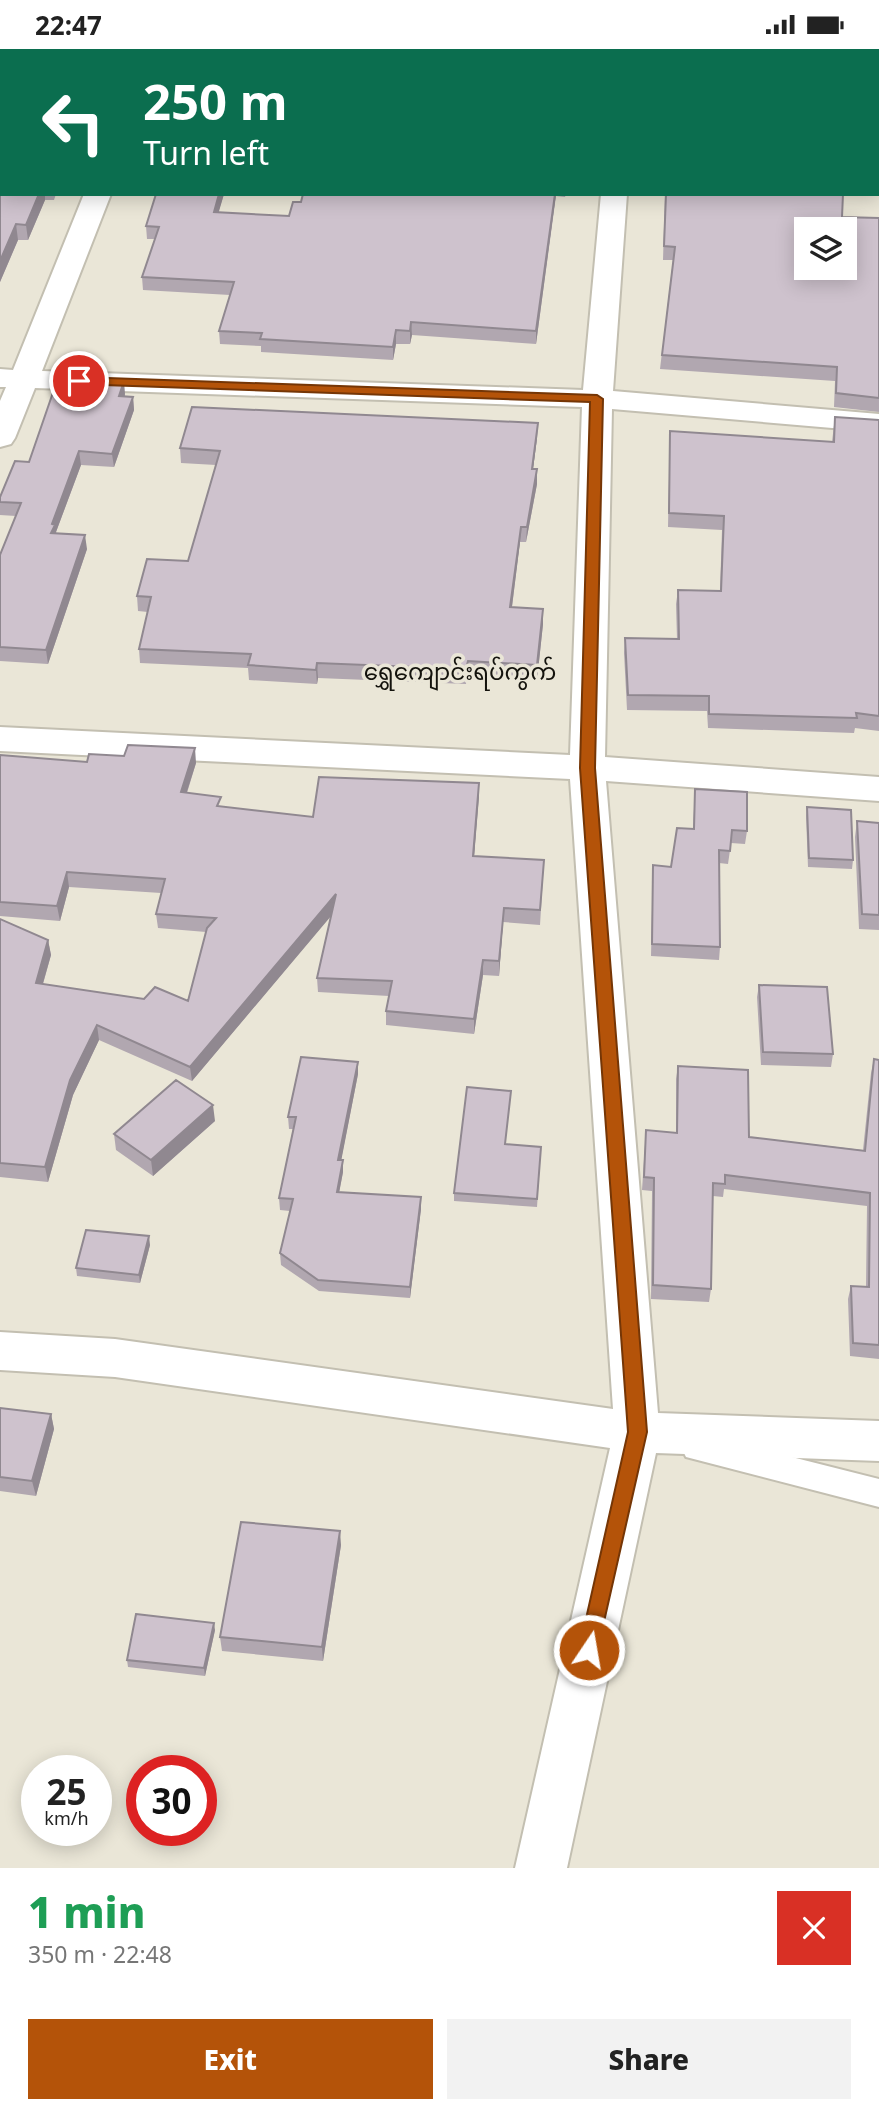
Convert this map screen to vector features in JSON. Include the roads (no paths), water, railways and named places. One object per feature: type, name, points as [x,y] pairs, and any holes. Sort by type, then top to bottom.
[{"type":"street","points":[[0,438],[13,379],[97,196]]},
{"type":"street","points":[[541,1868],[637,1432],[587,768],[597,399],[614,196]]},
{"type":"street","points":[[13,379],[597,399],[879,423]]},
{"type":"street","points":[[0,739],[587,768],[879,789]]},
{"type":"street","points":[[0,1351],[115,1358],[637,1432],[879,1441]]},
{"type":"lane","points":[[637,1432],[879,1493]]},
{"type":"district","name":"ရွှေကျောင်းရပ်ကွက်","points":[[460,672]]}]
